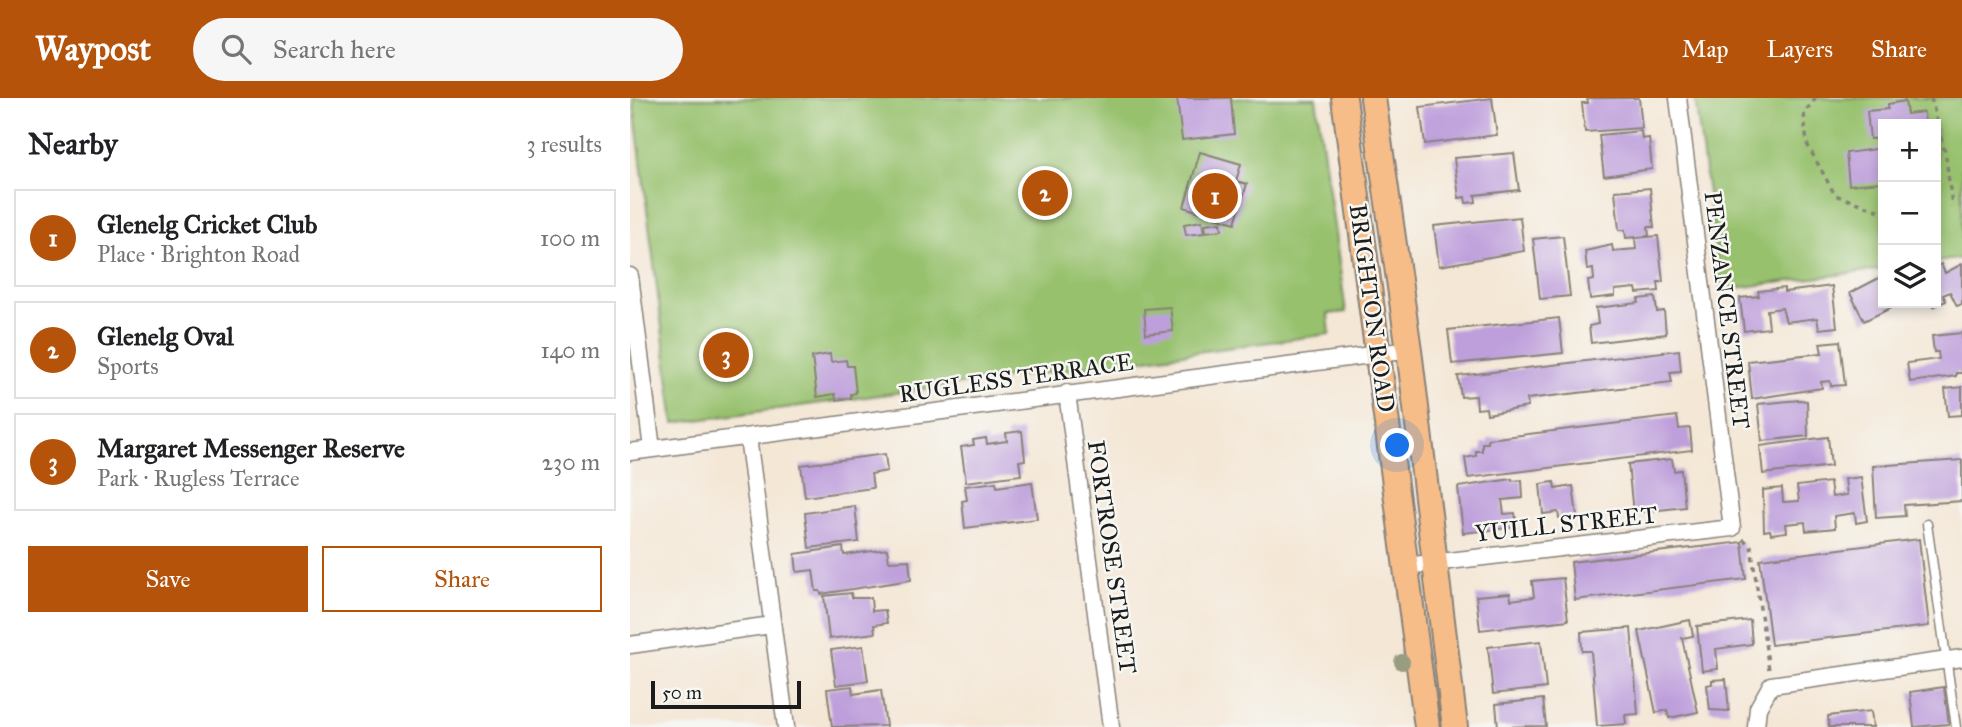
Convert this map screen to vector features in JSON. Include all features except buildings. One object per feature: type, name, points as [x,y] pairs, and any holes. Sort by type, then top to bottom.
[{"type":"main road","name":"BRIGHTON ROAD","points":[[1344,98],[1427,727]]},
{"type":"main road","name":"BRIGHTON ROAD","points":[[1373,98],[1409,350],[1455,727]]},
{"type":"street","name":"PENZANCE STREET","points":[[1678,98],[1731,528]]},
{"type":"street","points":[[630,276],[652,449]]},
{"type":"street","name":"RUGLESS TERRACE","points":[[630,452],[1409,350]]},
{"type":"street","name":"FORTROSE STREET","points":[[1067,393],[1111,727]]},
{"type":"street","points":[[748,437],[786,727]]},
{"type":"street","name":"YUILL STREET","points":[[1406,566],[1731,528]]},
{"type":"street","points":[[630,645],[772,625]]},
{"type":"street","points":[[1756,727],[1758,708],[1771,685],[1954,659]]},
{"type":"lane","points":[[1927,524],[1954,659],[1956,727]]},
{"type":"path","points":[[1816,98],[1804,113],[1807,144],[1835,195],[1878,210]]},
{"type":"path","points":[[1931,98],[1946,157],[1952,206]]},
{"type":"path","points":[[1731,528],[1751,546],[1771,685]]},
{"type":"green space","points":[[633,98],[1316,98],[1346,312],[1328,314],[1330,334],[674,423]]},
{"type":"green space","points":[[1695,98],[1962,98],[1962,258],[1941,261],[1941,119],[1878,119],[1878,270],[1721,290]]},
{"type":"place","name":"Glenelg Oval","points":[[1045,193]]},
{"type":"place","name":"Glenelg Cricket Club","points":[[1215,196]]},
{"type":"place","name":"Margaret Messenger Reserve","points":[[726,355]]}]
